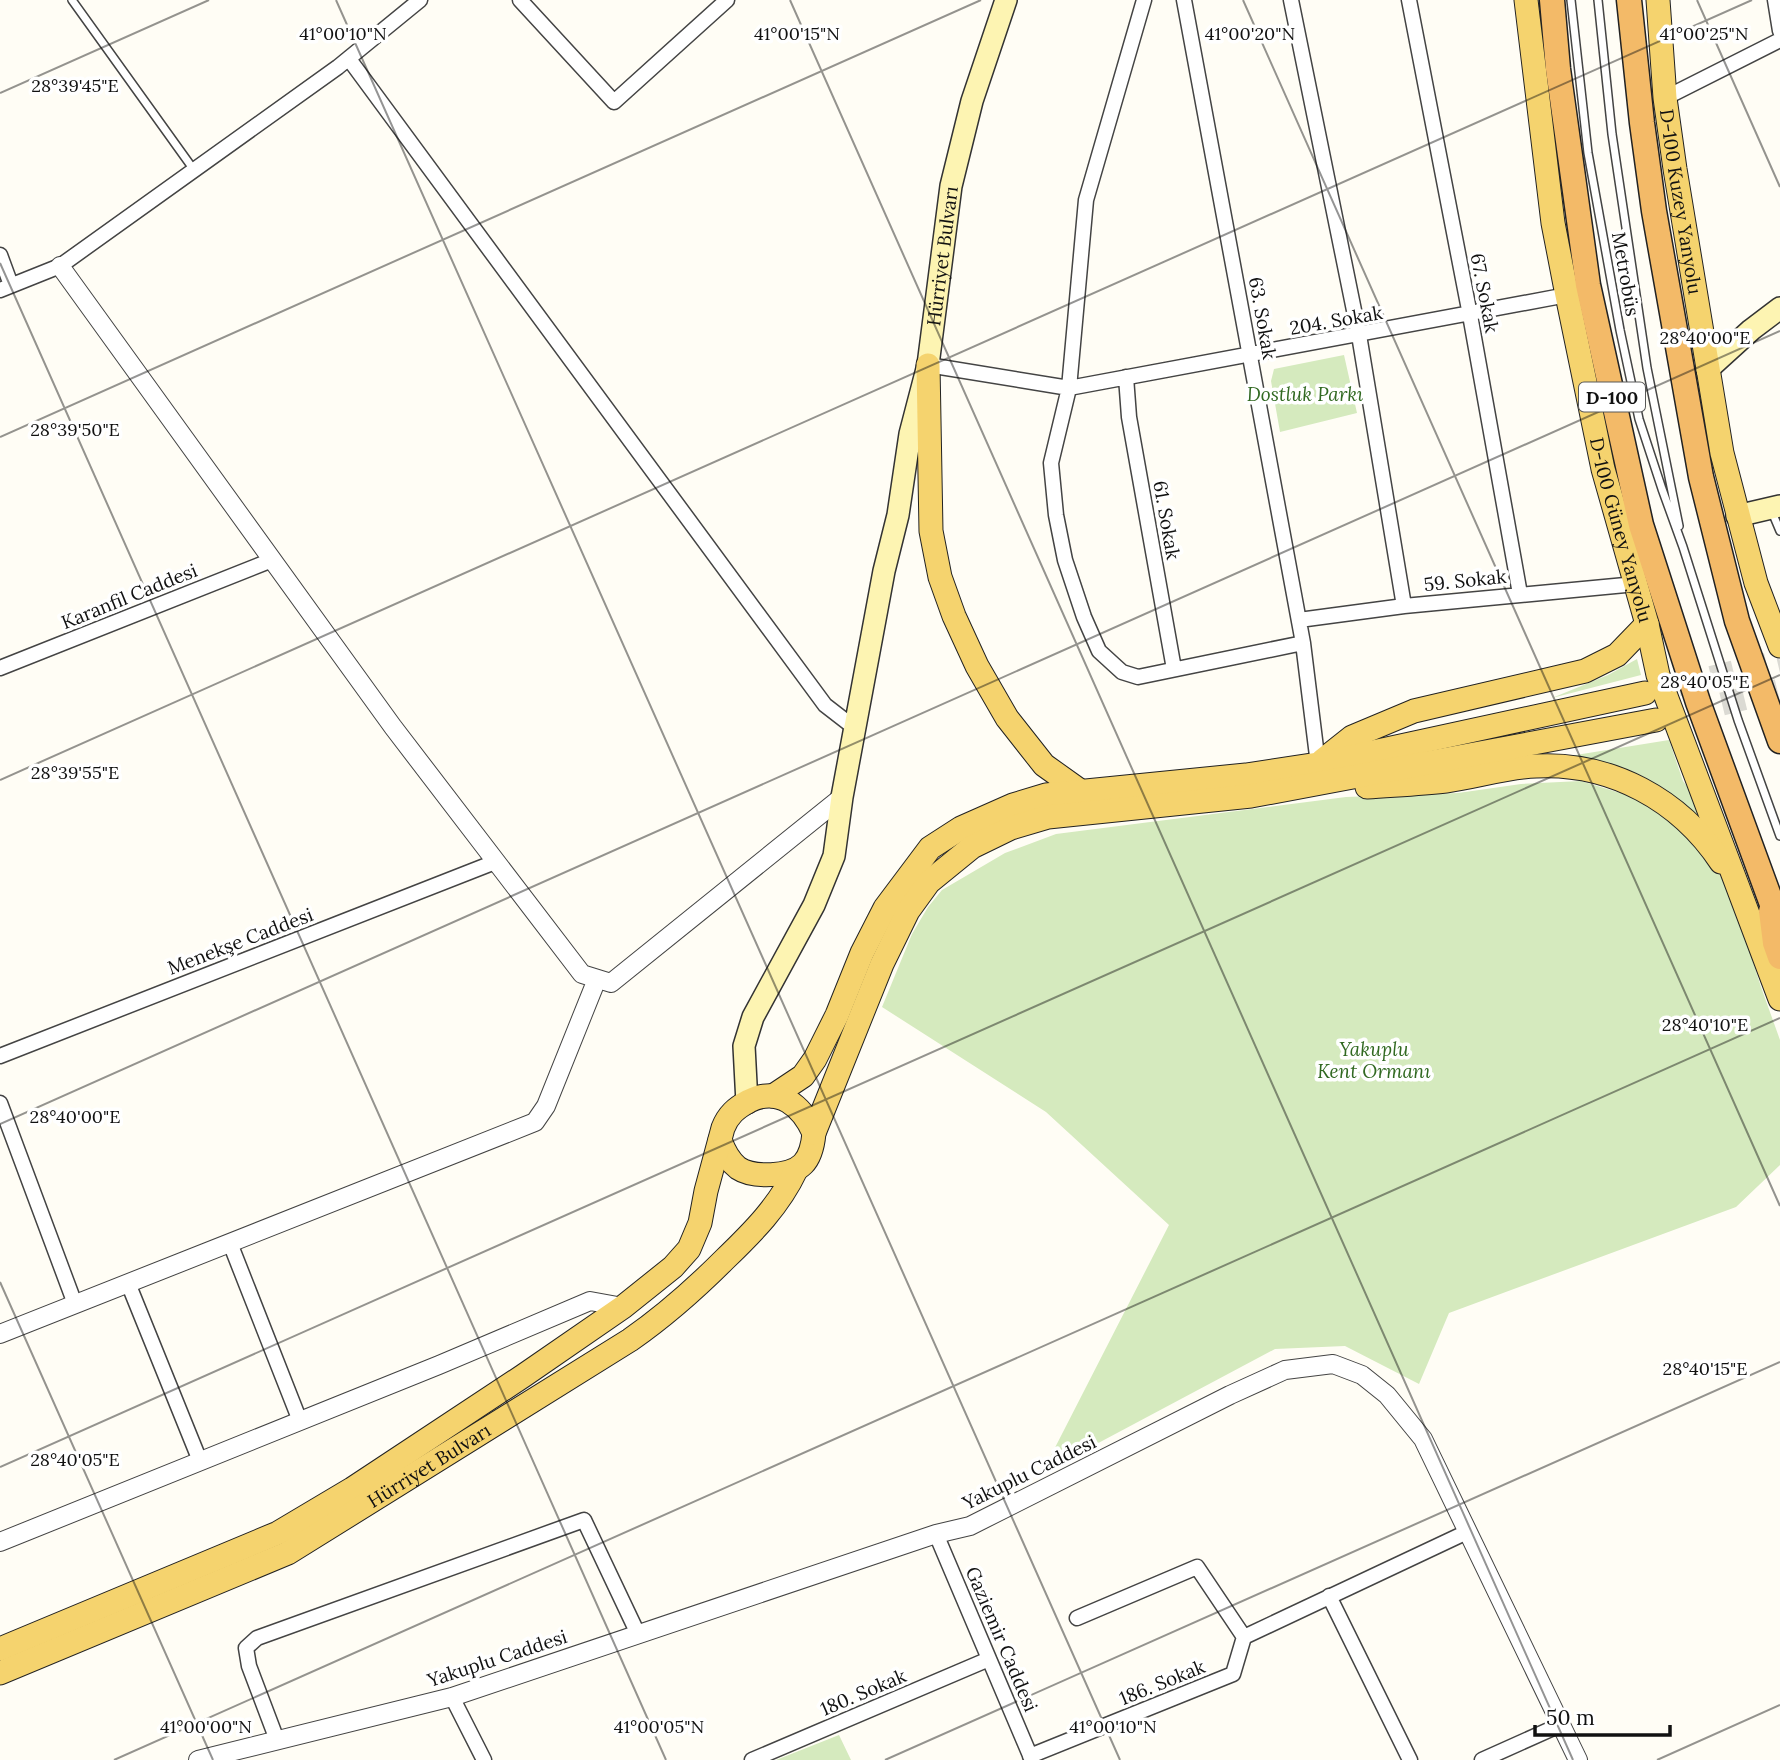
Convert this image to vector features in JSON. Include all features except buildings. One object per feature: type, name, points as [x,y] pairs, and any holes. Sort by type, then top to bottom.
[{"type":"highway","name":"D-100","points":[[1552,0],[1559,82],[1588,285],[1641,525],[1698,702],[1780,926]]},
{"type":"highway","points":[[1629,0],[1654,211],[1701,477],[1737,621],[1780,741]]},
{"type":"highway","points":[[1765,701],[1780,727]]},
{"type":"highway","points":[[1770,900],[1775,943],[1780,957]]},
{"type":"main road","name":"Hürriyet Bulvarı","points":[[747,1102],[744,1046],[753,1017],[814,905],[834,856],[842,797],[884,571],[898,515],[910,434],[928,365],[951,186],[972,100],[1006,0]]},
{"type":"main road","name":"D-100 Güney Yanyolu","points":[[1526,0],[1551,211],[1603,469],[1647,624],[1658,674],[1780,999]]},
{"type":"main road","name":"D-100 Kuzey Yanyolu","points":[[1658,0],[1665,98],[1722,453],[1756,583],[1778,637]]},
{"type":"main road","points":[[1707,370],[1780,308]]},
{"type":"main road","points":[[928,365],[931,531],[940,577],[949,603],[977,666],[1007,718],[1044,765],[1079,790]]},
{"type":"main road","points":[[1737,516],[1775,508]]},
{"type":"main road","points":[[1318,764],[1352,737],[1414,710],[1585,671],[1617,655],[1647,624]]},
{"type":"main road","points":[[774,1096],[803,1076],[814,1059],[837,1014],[862,953],[886,908],[930,848],[961,828],[1046,794],[1246,775],[1318,764],[1645,693]]},
{"type":"main road","points":[[814,1133],[803,1112],[783,1097],[757,1097],[738,1107],[726,1121],[720,1140],[729,1159],[738,1168],[751,1174],[764,1175],[796,1170],[804,1163],[813,1146],[814,1133],[882,964],[908,911],[929,882],[972,848],[1012,828],[1048,817],[1251,796],[1656,720]]},
{"type":"main road","points":[[1304,786],[1416,784],[1534,766],[1586,770],[1618,778],[1645,790],[1671,807],[1695,828],[1741,892]]},
{"type":"main road","name":"Hürriyet Bulvarı","points":[[0,1649],[278,1532],[352,1489],[623,1307],[673,1267],[689,1249],[700,1223],[720,1140]]},
{"type":"main road","name":"Hürriyet Bulvarı","points":[[0,1673],[288,1553],[630,1340],[672,1310],[751,1234],[775,1207],[796,1170]]},
{"type":"street","points":[[0,255],[6,287],[60,266],[349,59],[420,0]]},
{"type":"street","points":[[520,0],[614,102],[727,0]]},
{"type":"street","points":[[1144,0],[1086,200],[1069,388],[1051,463],[1056,515],[1065,560],[1084,617],[1099,651],[1122,672],[1138,677],[1303,643]]},
{"type":"street","name":"63. Sokak","points":[[1184,0],[1299,620],[1318,764]]},
{"type":"street","points":[[1291,0],[1359,335],[1404,606]]},
{"type":"street","name":"67. Sokak","points":[[1409,0],[1470,315],[1520,594]]},
{"type":"street","points":[[1775,0],[1780,31]]},
{"type":"street","points":[[1665,98],[1780,40]]},
{"type":"street","points":[[349,59],[825,705],[856,729]]},
{"type":"street","points":[[60,266],[272,560],[495,862],[582,974],[611,983],[842,797]]},
{"type":"street","name":"204. Sokak","points":[[1069,388],[1567,295]]},
{"type":"street","points":[[928,365],[1069,388]]},
{"type":"street","name":"61. Sokak","points":[[1126,377],[1129,416],[1174,669]]},
{"type":"street","name":"Karanfil Caddesi","points":[[0,668],[272,560]]},
{"type":"street","name":"59. Sokak","points":[[1299,620],[1404,606],[1636,584]]},
{"type":"street","name":"Menekşe Caddesi","points":[[0,1056],[495,862]]},
{"type":"street","points":[[0,1334],[536,1122],[597,979]]},
{"type":"street","points":[[0,1103],[75,1304]]},
{"type":"street","points":[[230,1243],[300,1421]]},
{"type":"street","points":[[128,1283],[200,1461]]},
{"type":"street","points":[[1,1537],[300,1421],[590,1301],[623,1307]]},
{"type":"street","name":"Yakuplu Caddesi","points":[[198,1760],[452,1697],[936,1534],[970,1526],[1284,1370],[1333,1364],[1362,1375],[1387,1395],[1423,1439],[1578,1760]]},
{"type":"street","points":[[277,1740],[249,1666],[247,1648],[257,1638],[584,1520],[638,1634]]},
{"type":"street","points":[[1077,1618],[1197,1567],[1244,1637],[1467,1532]]},
{"type":"street","name":"Gaziemir Caddesi","points":[[936,1534],[1031,1758]]},
{"type":"street","points":[[1329,1596],[1410,1760]]},
{"type":"street","name":"186. Sokak","points":[[1031,1758],[1233,1675],[1244,1637]]},
{"type":"street","name":"180. Sokak","points":[[752,1760],[989,1659]]},
{"type":"street","points":[[452,1697],[484,1760]]},
{"type":"street","points":[[1482,1760],[1560,1725]]},
{"type":"lane","points":[[72,0],[194,170]]},
{"type":"lane","name":"Metrobüs","points":[[1571,0],[1588,153],[1619,330],[1639,419],[1738,720],[1780,836]]},
{"type":"lane","name":"Metrobüs","points":[[1598,0],[1612,134],[1647,368],[1683,547]]},
{"type":"lane","points":[[1775,508],[1780,531]]},
{"type":"green space","name":"Dostluk Parkı","points":[[1344,355],[1357,413],[1280,432],[1271,381],[1274,369]]},
{"type":"green space","points":[[1637,659],[1641,675],[1552,698],[1608,675]]},
{"type":"green space","points":[[1669,740],[1683,781],[1700,804],[1706,821],[1667,791],[1632,774],[1551,759]]},
{"type":"green space","name":"Yakuplu Kent Ormanı","points":[[1581,781],[1627,795],[1660,813],[1704,851],[1731,892],[1780,1040],[1780,1165],[1736,1207],[1449,1313],[1419,1384],[1345,1346],[1275,1349],[1042,1473],[1169,1225],[1046,1112],[882,1007],[912,934],[928,907],[942,890],[1005,853],[1056,834],[1346,797],[1458,793],[1521,784]]},
{"type":"green space","points":[[839,1735],[851,1760],[776,1760]]},
{"type":"tunnel","points":[[1645,693],[1780,661]]},
{"type":"tunnel","points":[[1656,720],[1780,690]]}]
